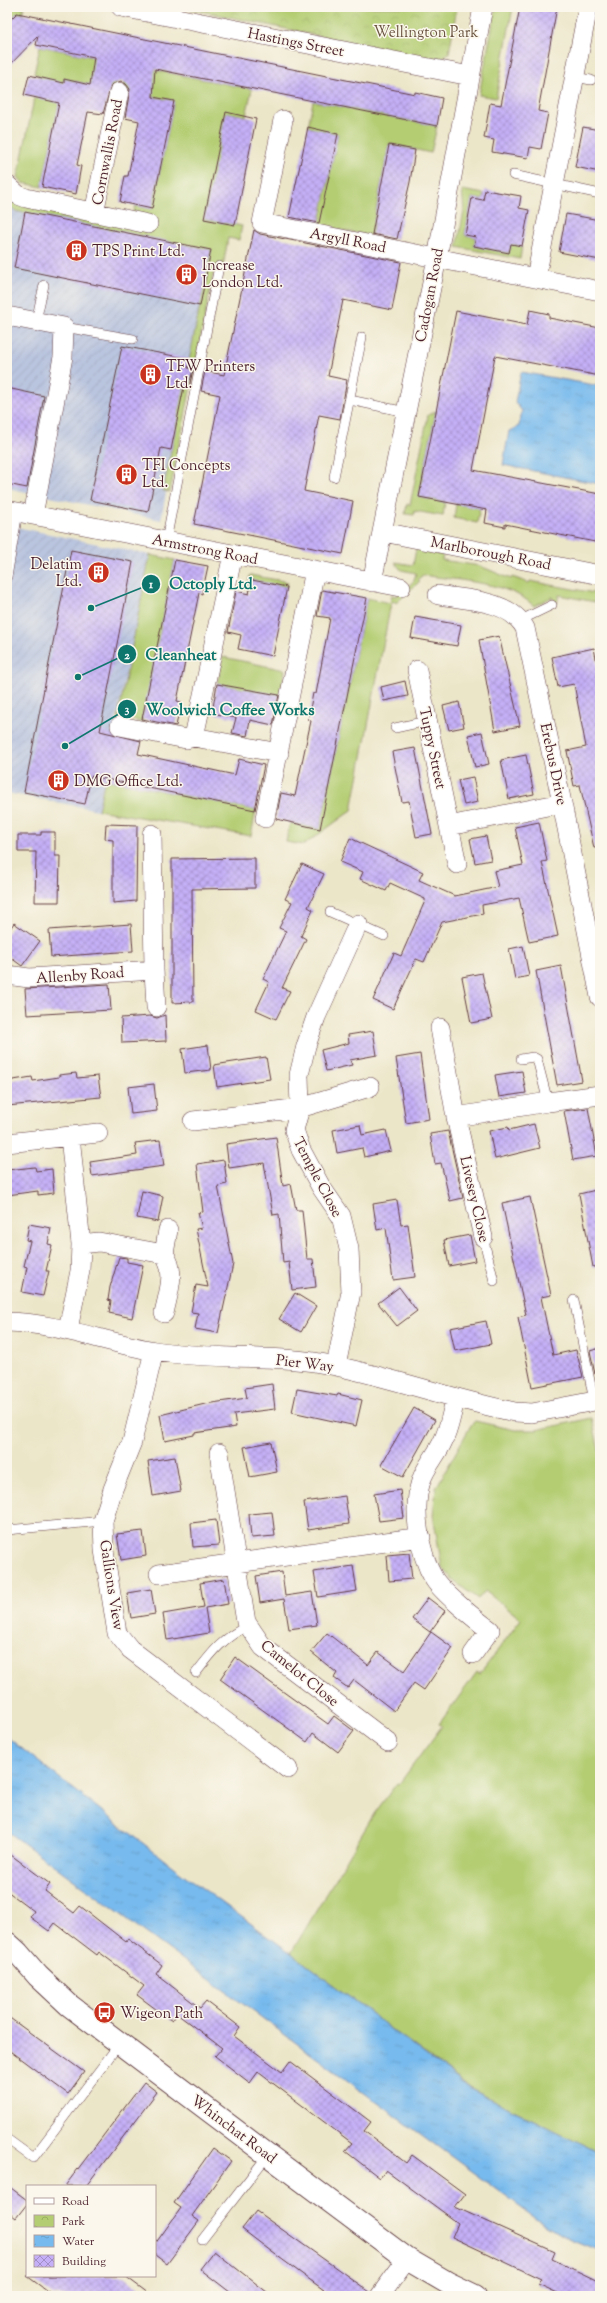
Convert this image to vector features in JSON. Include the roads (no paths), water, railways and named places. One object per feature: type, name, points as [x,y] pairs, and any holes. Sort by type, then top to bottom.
[{"type":"street","name":"Hastings Street","points":[[121,7],[470,76]]},
{"type":"street","name":"Cadogan Road","points":[[372,582],[437,258],[483,7]]},
{"type":"street","points":[[536,278],[554,184],[583,78],[588,7]]},
{"type":"street","name":"Cornwallis Road","points":[[94,213],[119,92]]},
{"type":"street","name":"Argyll Road","points":[[282,120],[262,222],[600,291]]},
{"type":"street","name":"Cornwallis Road","points":[[7,185],[18,195],[26,198],[148,224]]},
{"type":"street","points":[[7,316],[64,327],[64,357],[19,513]]},
{"type":"street","name":"Armstrong Road","points":[[19,513],[401,587]]},
{"type":"street","name":"Marlborough Road","points":[[382,532],[600,575]]},
{"type":"street","points":[[194,737],[233,554]]},
{"type":"street","points":[[265,818],[315,570]]},
{"type":"street","points":[[438,595],[504,608],[521,620]]},
{"type":"street","name":"Erebus Drive","points":[[521,620],[528,639],[600,997]]},
{"type":"street","name":"Tuppy Street","points":[[417,670],[457,864]]},
{"type":"street","points":[[120,726],[186,739],[194,737],[278,753]]},
{"type":"street","points":[[449,826],[562,803]]},
{"type":"street","points":[[152,834],[156,1007]]},
{"type":"street","name":"Temple Close","points":[[336,1366],[351,1292],[349,1249],[341,1216],[321,1187],[301,1150],[294,1130],[300,1108],[299,1075],[306,1046],[316,1016],[358,924]]},
{"type":"street","name":"Allenby Road","points":[[7,975],[29,978],[154,970]]},
{"type":"street","name":"Livesey Close","points":[[440,1028],[456,1117],[483,1237]]},
{"type":"street","points":[[193,1121],[300,1108],[370,1087]]},
{"type":"street","points":[[456,1117],[600,1095]]},
{"type":"street","points":[[7,1143],[98,1133]]},
{"type":"street","points":[[68,1329],[80,1271],[81,1244],[70,1136]]},
{"type":"street","points":[[164,1254],[168,1230]]},
{"type":"street","points":[[81,1244],[99,1242],[164,1254],[170,1262],[172,1273],[164,1313]]},
{"type":"street","name":"Pier Way","points":[[7,1322],[68,1329],[154,1351],[199,1357],[286,1359],[336,1366],[456,1398],[516,1412],[532,1413],[597,1401]]},
{"type":"street","name":"Gallions View","points":[[154,1351],[132,1442],[112,1489],[104,1522],[104,1550],[117,1633],[130,1649],[288,1769]]},
{"type":"street","points":[[456,1398],[450,1426],[421,1480],[417,1504],[425,1559],[434,1580],[472,1617],[490,1630],[473,1654]]},
{"type":"street","name":"Camelot Close","points":[[219,1453],[235,1562],[249,1625],[263,1647],[388,1742]]},
{"type":"street","points":[[159,1574],[235,1562],[421,1537]]},
{"type":"street","name":"Whinchat Road","points":[[7,1944],[18,1952],[38,1976],[69,2005],[268,2155],[407,2259],[448,2283],[475,2296]]},
{"type":"street","points":[[380,2296],[407,2259]]},
{"type":"lane","points":[[513,175],[600,194]]},
{"type":"lane","points":[[166,541],[219,266]]},
{"type":"lane","points":[[36,321],[44,285]]},
{"type":"lane","points":[[64,327],[133,339]]},
{"type":"lane","points":[[334,477],[362,337]]},
{"type":"lane","points":[[350,400],[406,412]]},
{"type":"lane","points":[[7,577],[19,513]]},
{"type":"lane","points":[[521,620],[552,605]]},
{"type":"lane","points":[[395,728],[427,721]]},
{"type":"lane","points":[[330,912],[384,936]]},
{"type":"lane","points":[[521,1059],[533,1057],[537,1059],[548,1102]]},
{"type":"lane","name":"Livesey Close","points":[[483,1237],[494,1281]]},
{"type":"lane","points":[[574,1300],[597,1401]]},
{"type":"lane","points":[[7,1530],[104,1522]]},
{"type":"lane","points":[[196,1673],[216,1647],[230,1634],[249,1625]]},
{"type":"lane","points":[[7,2139],[33,2158],[120,2043]]},
{"type":"lane","points":[[202,2240],[268,2155]]},
{"type":"water","points":[[521,372],[600,386],[600,484],[503,465],[509,431],[519,426],[522,411],[515,402]]},
{"type":"water","points":[[7,1737],[176,1869],[291,1953],[472,2090],[595,2150],[600,2151],[600,2251],[568,2238],[535,2218],[7,1831]]},
{"type":"place","name":"TPS Print Ltd.","points":[[76,251]]},
{"type":"place","name":"Increase London Ltd.","points":[[187,274]]},
{"type":"place","name":"TFW Printers Ltd.","points":[[151,375]]},
{"type":"place","name":"TFI Concepts Ltd.","points":[[126,474]]},
{"type":"place","name":"Delatim Ltd.","points":[[98,573]]},
{"type":"place","name":"Octoply Ltd.","points":[[91,608]]},
{"type":"place","name":"Cleanheat","points":[[78,677]]},
{"type":"place","name":"Woolwich Coffee Works","points":[[65,746]]},
{"type":"place","name":"DMG Office Ltd.","points":[[58,781]]},
{"type":"place","name":"Wigeon Path","points":[[104,2013]]},
{"type":"park label","name":"Wellington Park","points":[[426,32]]}]
